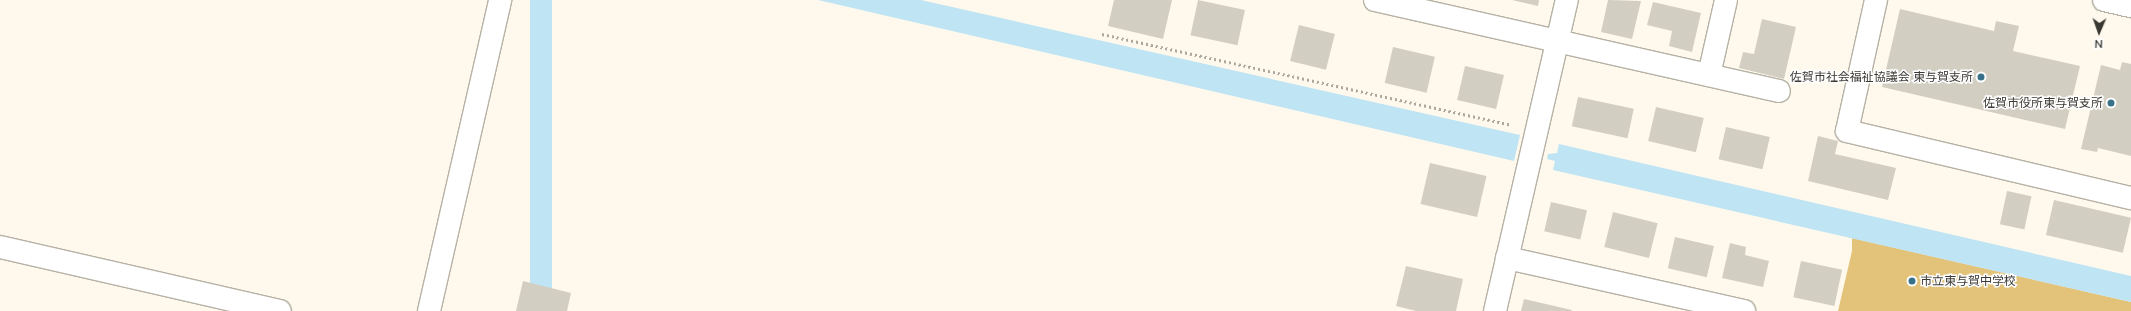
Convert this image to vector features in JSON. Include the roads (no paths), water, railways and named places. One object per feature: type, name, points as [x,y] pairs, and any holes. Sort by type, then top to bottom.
[{"type":"street","points":[[429,311],[500,0]]},
{"type":"street","points":[[1375,0],[1779,91]]},
{"type":"street","points":[[1495,311],[1567,0]]},
{"type":"street","points":[[1709,75],[1726,0]]},
{"type":"street","points":[[1876,0],[1847,131],[2131,198]]},
{"type":"street","points":[[2104,0],[2131,6]]},
{"type":"street","points":[[0,247],[280,311]]},
{"type":"street","points":[[1507,258],[1665,302],[1744,311]]},
{"type":"water","points":[[530,0],[552,0],[552,311],[530,311]]},
{"type":"water","points":[[818,0],[921,0],[1520,135],[1514,161]]},
{"type":"water","points":[[1559,144],[2131,276],[2131,302],[1553,170],[1555,161],[1547,159],[1548,154],[1557,153]]},
{"type":"place","name":"佐賀市社会福祉協議会 東与賀支所","points":[[1981,77]]},
{"type":"place","name":"佐賀市役所東与賀支所","points":[[2111,103]]},
{"type":"place","name":"市立東与賀中学校","points":[[1912,281]]}]
